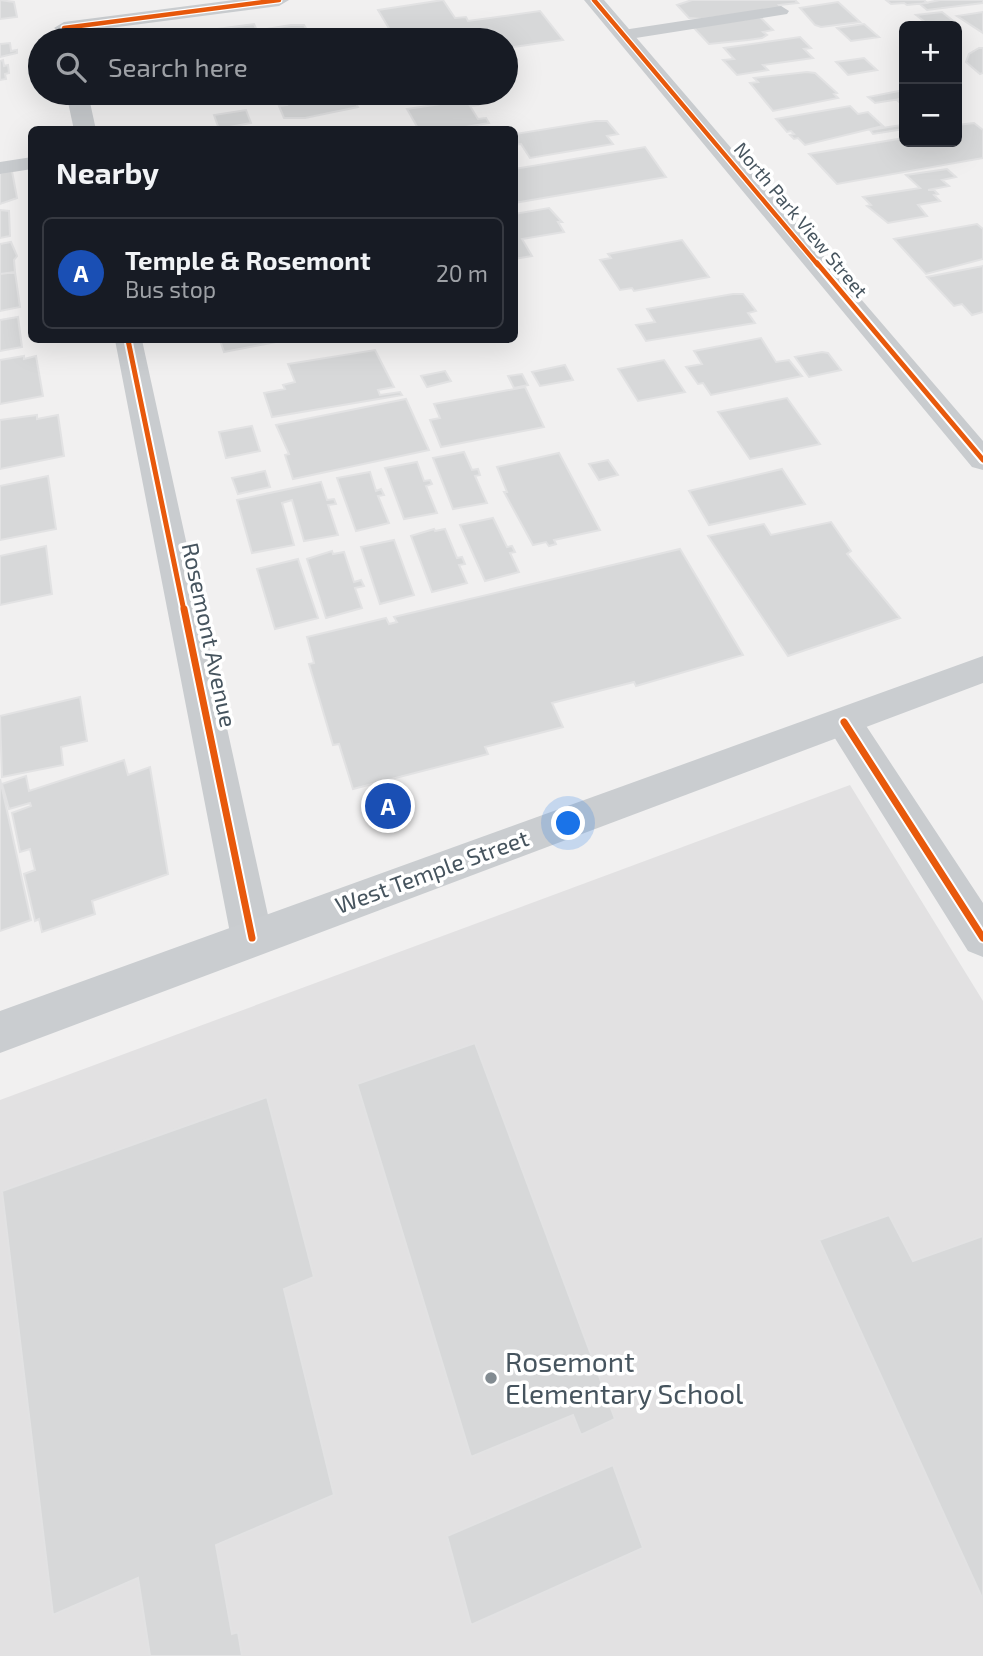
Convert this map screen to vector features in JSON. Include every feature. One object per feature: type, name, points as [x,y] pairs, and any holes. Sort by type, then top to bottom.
[{"type":"main road","name":"West Temple Street","points":[[0,1032],[983,669]]},
{"type":"street","points":[[63,26],[279,0]]},
{"type":"street","name":"North Park View Street","points":[[594,0],[983,460]]},
{"type":"street","points":[[80,105],[84,126]]},
{"type":"street","name":"Rosemont Avenue","points":[[129,343],[252,938]]},
{"type":"street","points":[[844,722],[983,938]]},
{"type":"lane","points":[[623,35],[780,11]]},
{"type":"lane","points":[[0,168],[28,164]]},
{"type":"shaded area","name":"Rosemont Elementary School","points":[[850,785],[983,1001],[983,1656],[0,1656],[0,1100]]},
{"type":"building","points":[[0,0],[14,2],[17,17],[0,19]]},
{"type":"building","points":[[443,0],[455,18],[466,17],[468,21],[540,11],[563,40],[518,46],[518,28],[389,28],[378,10]]},
{"type":"building","points":[[692,0],[795,0],[798,3],[779,5],[782,8],[702,19],[689,18],[677,5]]},
{"type":"building","points":[[886,0],[924,0],[927,3],[891,4]]},
{"type":"building","points":[[940,0],[983,0],[983,3],[927,10],[920,4]]},
{"type":"building","points":[[838,2],[860,22],[821,27],[815,25],[800,8]]},
{"type":"building","points":[[942,12],[953,21],[924,21],[916,15]]},
{"type":"building","points":[[983,12],[983,33],[957,16]]},
{"type":"building","points":[[760,17],[773,30],[763,32],[767,35],[762,38],[709,44],[693,27]]},
{"type":"building","points":[[254,24],[256,28],[224,28]]},
{"type":"building","points":[[864,24],[879,37],[851,41],[837,28]]},
{"type":"building","points":[[304,25],[306,28],[272,28]]},
{"type":"building","points":[[800,37],[811,48],[804,49],[813,58],[763,65],[768,70],[737,75],[723,60],[734,59],[724,48]]},
{"type":"building","points":[[10,43],[11,51],[17,50],[17,53],[0,57],[0,44]]},
{"type":"building","points":[[983,48],[983,73],[980,74],[966,62],[969,54]]},
{"type":"building","points":[[864,58],[877,70],[848,75],[836,62]]},
{"type":"building","points":[[3,60],[4,66],[8,65],[9,73],[5,74],[6,79],[0,80],[0,61]]},
{"type":"building","points":[[815,73],[837,93],[834,94],[838,98],[773,111],[750,83],[758,82],[754,78]]},
{"type":"building","points":[[899,91],[899,99],[875,103],[868,97]]},
{"type":"building","points":[[434,105],[478,105],[470,106],[478,119],[486,118],[489,123],[471,126],[417,126],[407,109]]},
{"type":"building","points":[[279,106],[358,107],[305,118],[284,118]]},
{"type":"building","points":[[850,106],[858,114],[868,112],[883,126],[805,145],[798,138],[794,139],[790,135],[794,134],[787,132],[776,119]]},
{"type":"building","points":[[246,110],[251,123],[218,126],[214,115]]},
{"type":"building","points":[[607,121],[618,134],[607,136],[613,144],[530,158],[521,144],[518,144],[518,134]]},
{"type":"building","points":[[974,123],[983,130],[983,158],[837,184],[809,154],[899,139],[899,147],[962,147],[962,124]]},
{"type":"building","points":[[899,125],[899,130],[873,134],[870,130]]},
{"type":"building","points":[[645,147],[666,177],[518,202],[518,168]]},
{"type":"building","points":[[947,169],[956,177],[942,180],[949,186],[928,190],[934,190],[938,194],[934,195],[940,201],[918,205],[927,216],[888,223],[867,206],[871,205],[863,197],[920,188],[906,175]]},
{"type":"building","points":[[12,171],[17,198],[0,204],[0,173]]},
{"type":"building","points":[[549,208],[562,222],[558,222],[564,232],[522,239],[532,256],[518,258],[518,213]]},
{"type":"building","points":[[0,210],[9,211],[10,236],[0,238]]},
{"type":"building","points":[[977,224],[983,229],[983,259],[926,274],[894,239]]},
{"type":"building","points":[[682,240],[709,277],[634,291],[632,288],[620,290],[600,260],[611,258],[608,254]]},
{"type":"building","points":[[11,242],[17,256],[14,260],[15,272],[0,274],[0,244]]},
{"type":"building","points":[[983,266],[983,312],[972,315],[962,304],[954,306],[927,277]]},
{"type":"building","points":[[15,272],[20,307],[0,311],[0,274]]},
{"type":"building","points":[[743,294],[756,311],[748,313],[755,323],[646,341],[636,325],[655,322],[647,309]]},
{"type":"building","points":[[18,317],[22,347],[0,351],[0,320]]},
{"type":"building","points":[[761,338],[776,362],[789,360],[802,376],[711,395],[703,383],[698,384],[686,367],[702,364],[694,351]]},
{"type":"building","points":[[221,343],[271,343],[224,352]]},
{"type":"building","points":[[375,350],[394,387],[378,390],[380,395],[400,392],[402,395],[272,417],[264,393],[285,389],[283,385],[295,382],[288,364]]},
{"type":"building","points":[[828,353],[841,370],[809,377],[795,357]]},
{"type":"building","points":[[24,356],[24,359],[36,356],[43,396],[0,404],[0,360]]},
{"type":"building","points":[[664,360],[685,392],[638,401],[618,369]]},
{"type":"building","points":[[565,365],[573,380],[540,386],[532,372]]},
{"type":"building","points":[[445,371],[451,381],[427,387],[421,376]]},
{"type":"building","points":[[522,374],[528,385],[514,388],[508,376]]},
{"type":"building","points":[[525,387],[544,427],[441,447],[430,420],[440,418],[434,404]]},
{"type":"building","points":[[787,398],[820,444],[750,459],[718,412]]},
{"type":"building","points":[[406,399],[429,450],[293,479],[285,455],[289,454],[276,425]]},
{"type":"building","points":[[37,415],[37,419],[58,415],[64,456],[0,469],[0,420]]},
{"type":"building","points":[[252,426],[260,451],[226,458],[219,432]]},
{"type":"building","points":[[464,452],[472,470],[478,469],[480,475],[475,476],[487,503],[453,509],[433,458]]},
{"type":"building","points":[[559,453],[600,530],[554,540],[556,544],[549,546],[546,542],[533,545],[504,492],[507,492],[497,467]]},
{"type":"building","points":[[608,460],[618,475],[599,480],[589,464]]},
{"type":"building","points":[[417,462],[424,481],[430,480],[432,484],[426,486],[437,513],[404,519],[385,468]]},
{"type":"building","points":[[782,469],[805,504],[709,525],[689,491]]},
{"type":"building","points":[[265,471],[270,487],[238,494],[232,478]]},
{"type":"building","points":[[370,472],[376,491],[381,489],[384,495],[378,496],[389,523],[356,531],[337,478]]},
{"type":"building","points":[[48,476],[56,529],[0,540],[0,486]]},
{"type":"building","points":[[321,482],[327,500],[334,499],[336,504],[328,505],[338,535],[304,541],[292,500],[282,503],[294,545],[252,553],[237,500]]},
{"type":"building","points":[[493,518],[507,547],[512,546],[515,552],[510,553],[519,572],[485,581],[460,525]]},
{"type":"building","points":[[831,522],[851,551],[847,554],[900,618],[788,656],[708,536],[764,524],[771,535]]},
{"type":"building","points":[[434,529],[445,529],[457,558],[462,557],[465,564],[459,565],[467,583],[432,592],[411,536]]},
{"type":"building","points":[[394,540],[414,595],[380,604],[361,547]]},
{"type":"building","points":[[46,546],[52,594],[0,605],[0,556]]},
{"type":"building","points":[[680,549],[743,655],[636,686],[634,682],[552,703],[563,727],[485,747],[488,754],[353,789],[339,744],[333,745],[309,664],[314,663],[307,637],[386,618],[389,624],[397,622],[394,617]]},
{"type":"building","points":[[332,551],[333,554],[344,552],[354,582],[361,580],[364,586],[355,588],[362,608],[326,618],[307,559]]},
{"type":"building","points":[[298,559],[318,618],[275,629],[257,569]]},
{"type":"building","points":[[80,697],[87,741],[61,747],[63,765],[2,777],[0,716]]},
{"type":"building","points":[[124,760],[128,775],[150,767],[168,874],[92,901],[95,914],[42,932],[39,919],[35,921],[24,874],[35,870],[30,849],[20,852],[12,813],[31,806],[30,803],[9,809],[2,784],[26,776],[29,791]]},
{"type":"building","points":[[0,779],[31,920],[0,931]]},
{"type":"building","points":[[475,1043],[615,1419],[581,1435],[573,1415],[471,1457],[357,1084]]},
{"type":"building","points":[[267,1097],[314,1277],[284,1289],[334,1495],[216,1545],[232,1634],[238,1632],[242,1656],[150,1656],[138,1578],[53,1615],[2,1191]]},
{"type":"building","points":[[889,1215],[913,1261],[983,1236],[983,1600],[819,1240]]},
{"type":"building","points":[[613,1465],[643,1548],[471,1625],[447,1536]]},
{"type":"cycle path","points":[[64,28],[279,0]]},
{"type":"cycle path","points":[[594,0],[983,460]]},
{"type":"cycle path","points":[[129,343],[252,938]]},
{"type":"cycle path","points":[[844,722],[983,938]]},
{"type":"place","name":"Temple & Rosemont","points":[[388,806]]},
{"type":"place","name":"Rosemont Elementary School","points":[[491,1378]]}]
